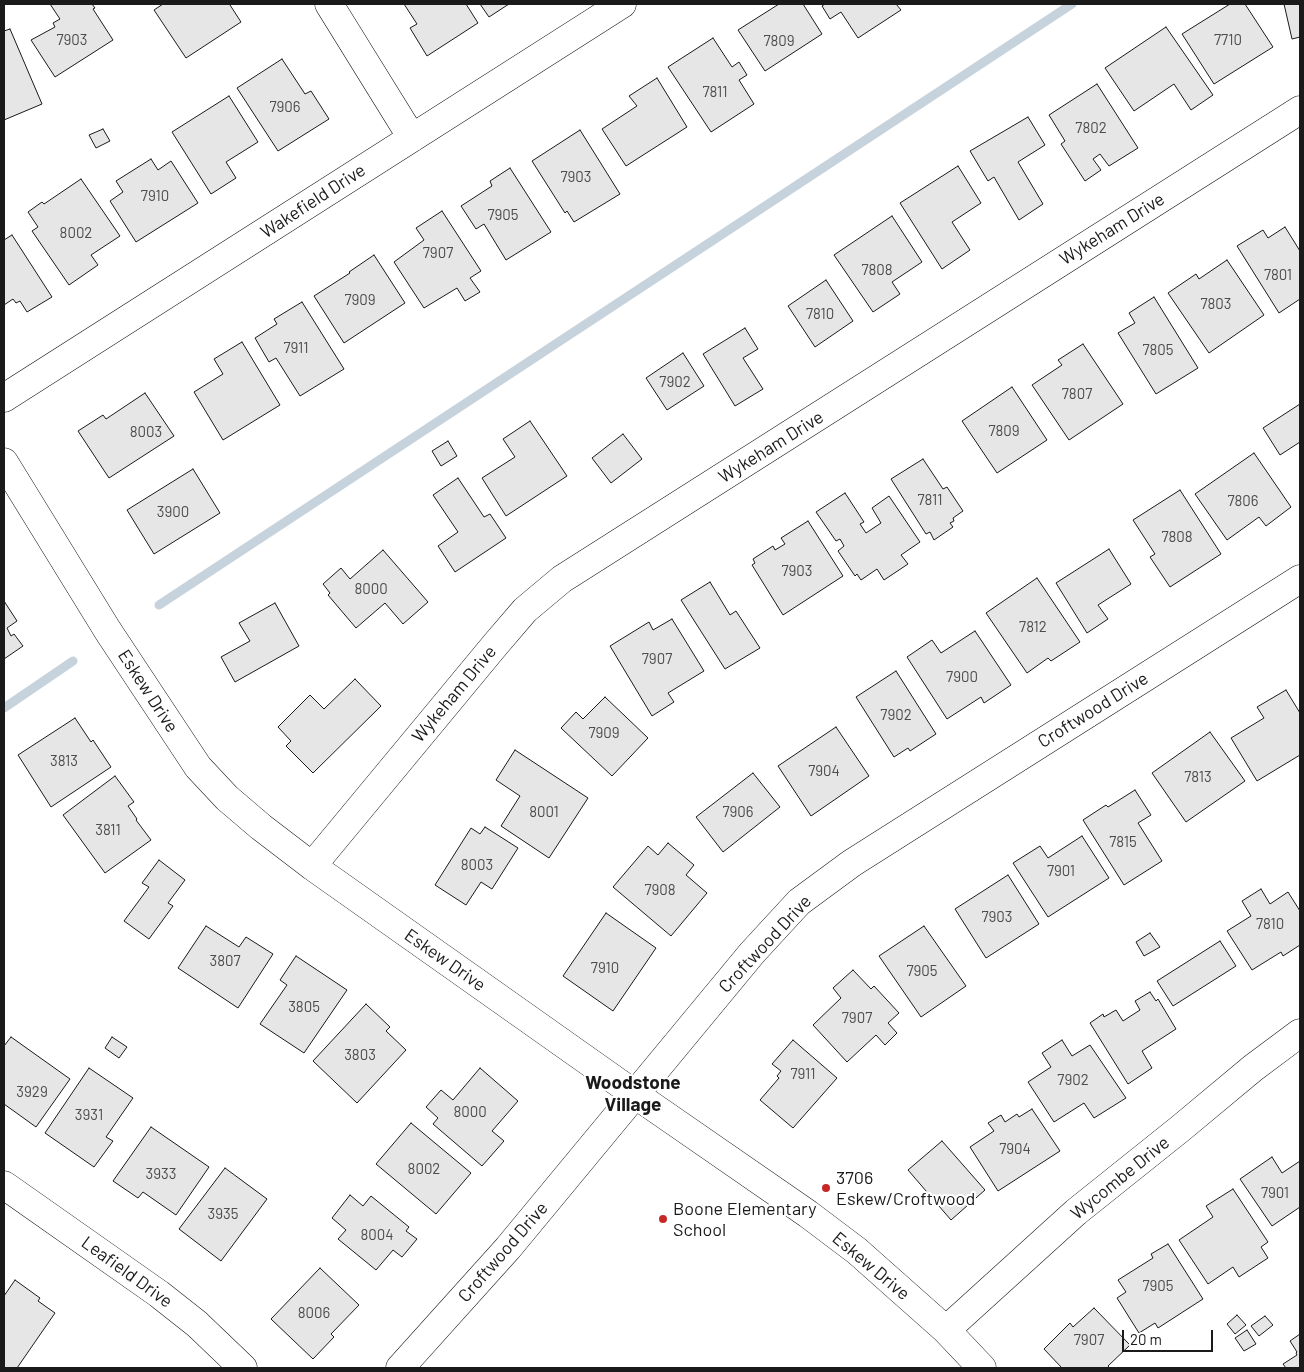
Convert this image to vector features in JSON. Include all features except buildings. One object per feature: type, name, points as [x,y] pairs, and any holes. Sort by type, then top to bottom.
[{"type":"street","points":[[328,4],[412,138]]},
{"type":"street","name":"Wakefield Drive","points":[[4,398],[622,4]]},
{"type":"street","name":"Wykeham Drive","points":[[312,866],[495,645],[526,610],[562,579],[1300,110]]},
{"type":"street","name":"Eskew Drive","points":[[4,462],[108,631],[198,767],[241,810],[312,866],[808,1214],[856,1251],[946,1330],[982,1368]]},
{"type":"street","name":"Croftwood Drive","points":[[400,1368],[508,1248],[752,953],[799,902],[852,863],[1300,578]]},
{"type":"street","name":"Wycombe Drive","points":[[946,1330],[1076,1212],[1253,1068],[1300,1033]]},
{"type":"street","name":"Leafield Drive","points":[[4,1185],[167,1300],[197,1324],[243,1368]]},
{"type":"waterway","points":[[159,605],[1072,4]]},
{"type":"waterway","points":[[4,708],[73,661]]},
{"type":"place","name":"3706 Eskew/Croftwood","points":[[826,1188]]},
{"type":"place","name":"Boone Elementary School","points":[[663,1219]]},
{"type":"district","name":"Woodstone Village","points":[[633,1094]]}]
